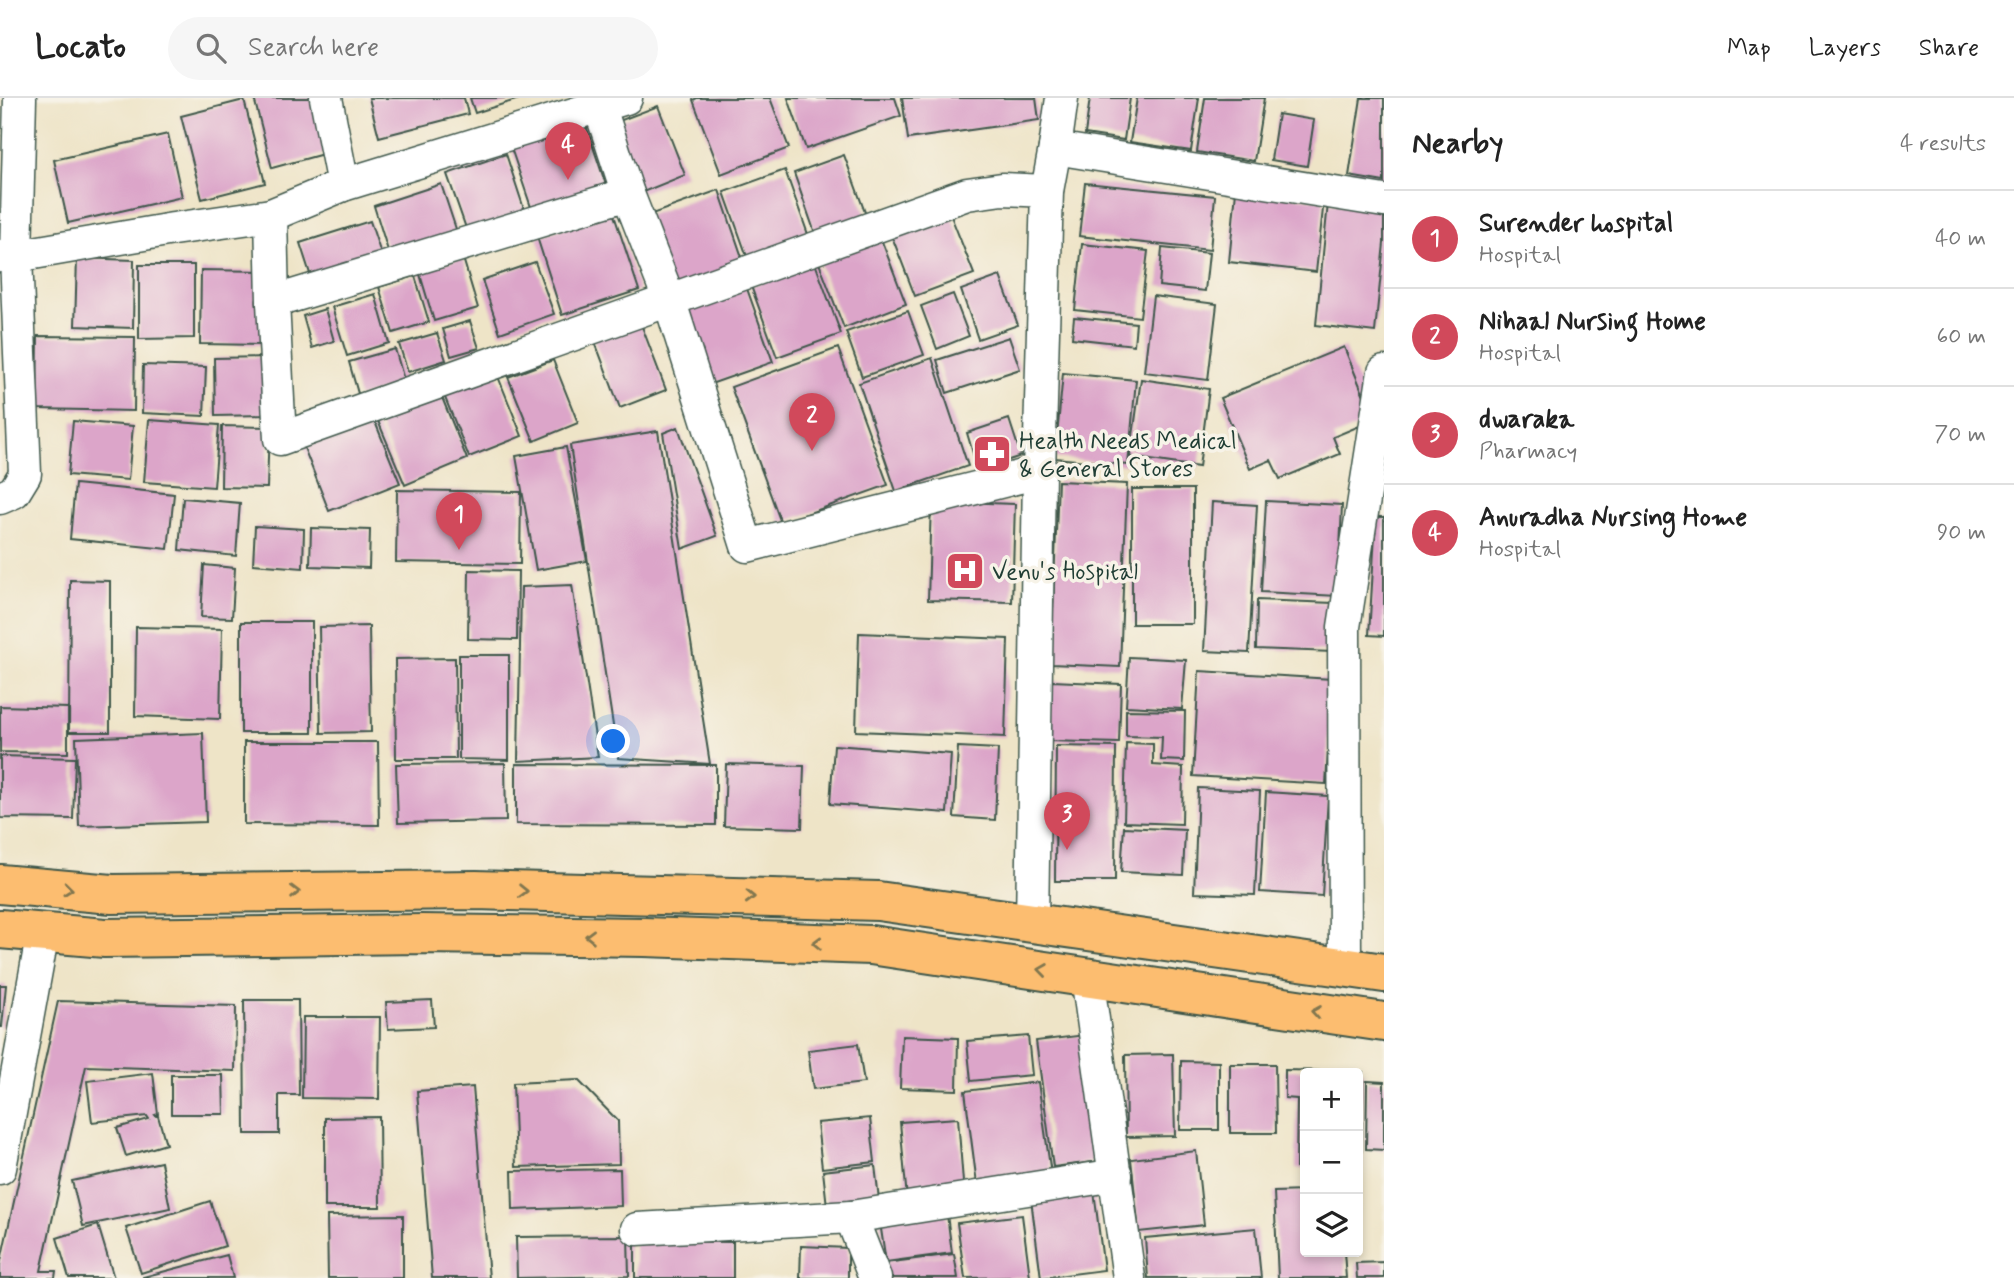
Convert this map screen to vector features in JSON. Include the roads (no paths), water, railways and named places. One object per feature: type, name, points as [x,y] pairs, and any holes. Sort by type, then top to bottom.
[{"type":"highway","points":[[0,884],[112,894],[477,890],[878,901],[1384,973]]},
{"type":"highway","points":[[0,929],[105,938],[422,933],[871,945],[1384,1021]]},
{"type":"street","points":[[0,498],[14,492],[25,474],[8,256],[20,98]]},
{"type":"street","points":[[326,98],[343,185]]},
{"type":"street","points":[[1032,923],[1047,191],[1062,98]]},
{"type":"street","points":[[8,256],[271,215],[343,185],[613,102],[628,194],[669,299],[747,546],[1040,472]]},
{"type":"street","points":[[1055,148],[1384,201]]},
{"type":"street","points":[[271,215],[280,439],[967,194],[1002,189],[1047,191]]},
{"type":"street","points":[[273,302],[628,194]]},
{"type":"street","points":[[1345,967],[1344,627],[1384,372]]},
{"type":"street","points":[[0,1168],[43,932]]},
{"type":"street","points":[[1087,976],[1129,1278]]},
{"type":"street","points":[[637,1229],[851,1217],[1116,1175]]},
{"type":"street","points":[[851,1217],[875,1278]]},
{"type":"place","name":"Anuradha Nursing Home","points":[[568,180]]},
{"type":"place","name":"Nihaal Nursing Home","points":[[812,451]]},
{"type":"place","name":"Health Needs Medical & General Stores","points":[[992,454]]},
{"type":"place","name":"Surender hospital","points":[[459,550]]},
{"type":"place","name":"Venu's Hospital","points":[[965,571]]},
{"type":"place","name":"dwaraka","points":[[1067,850]]}]
